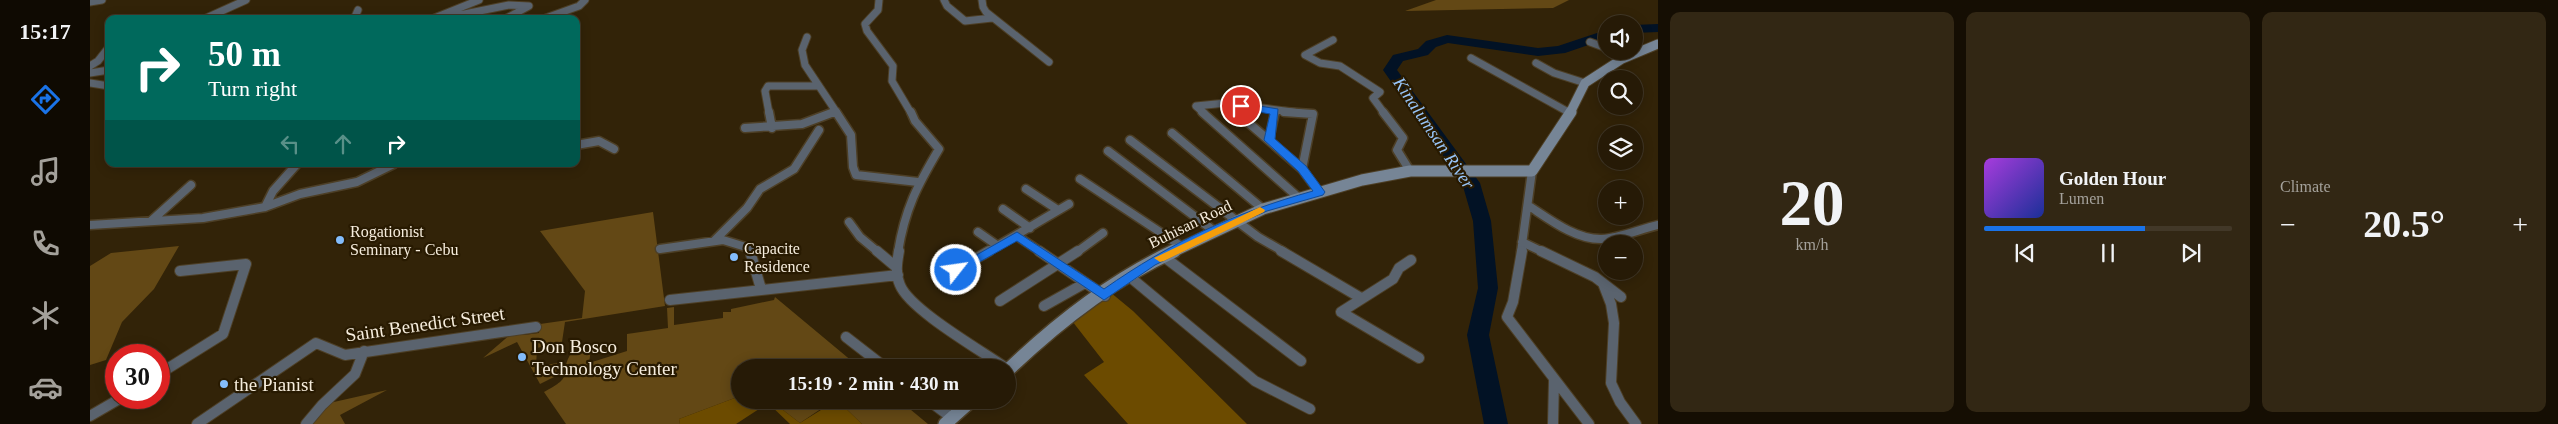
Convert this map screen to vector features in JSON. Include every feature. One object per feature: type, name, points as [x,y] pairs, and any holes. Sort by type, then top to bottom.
[{"type":"street","points":[[90,2],[102,0]]},
{"type":"street","points":[[213,15],[246,0]]},
{"type":"street","points":[[442,15],[479,0]]},
{"type":"street","points":[[554,15],[579,6],[585,0]]},
{"type":"street","points":[[879,0],[878,10],[865,24],[866,29],[877,49],[892,62],[892,81],[908,105],[915,121],[939,149],[918,182],[903,222],[897,271],[905,295],[915,306],[992,359]]},
{"type":"street","points":[[944,0],[947,6],[965,21],[992,18]]},
{"type":"street","points":[[982,0],[983,8],[992,18],[1031,45],[1049,62]]},
{"type":"street","points":[[461,15],[520,4],[529,6],[512,15]]},
{"type":"street","points":[[356,15],[358,10]]},
{"type":"street","points":[[807,37],[802,50],[805,65],[851,135],[853,167],[856,176],[918,182]]},
{"type":"street","points":[[1333,40],[1305,55],[1320,63],[1340,66],[1380,92],[1373,98],[1403,138],[1403,142],[1397,150],[1405,166],[1410,170]]},
{"type":"street","points":[[1590,42],[1598,45]]},
{"type":"street","points":[[1643,50],[1658,44]]},
{"type":"street","points":[[90,66],[98,62],[105,52]]},
{"type":"street","points":[[1471,58],[1570,113]]},
{"type":"street","points":[[1589,424],[1511,325],[1507,316],[1513,302],[1529,206],[1532,171],[1570,113],[1585,84],[1622,60]]},
{"type":"street","points":[[1536,63],[1554,73],[1585,84]]},
{"type":"street","points":[[90,73],[105,71]]},
{"type":"street","points":[[90,82],[105,85]]},
{"type":"street","points":[[772,128],[765,91],[768,86],[819,86]]},
{"type":"street","points":[[1226,103],[1302,169],[1320,192]]},
{"type":"street","points":[[1299,198],[1196,106],[1226,103],[1275,112],[1313,114],[1302,169]]},
{"type":"street","points":[[744,128],[772,128],[802,124],[836,111]]},
{"type":"street","points":[[1269,140],[1275,112]]},
{"type":"street","points":[[714,241],[747,208],[759,190],[794,169],[819,130]]},
{"type":"street","points":[[1172,133],[1263,209]]},
{"type":"street","points":[[1130,140],[1235,220],[1279,250],[1361,298]]},
{"type":"street","points":[[580,144],[599,141],[614,149]]},
{"type":"street","points":[[1108,151],[1214,231]]},
{"type":"street","points":[[265,207],[277,186],[294,167]]},
{"type":"street","points":[[90,225],[203,218],[265,207],[300,194],[357,182],[388,167]]},
{"type":"street","name":"Buhisan Road","points":[[1016,361],[1048,332],[1163,256],[1235,220],[1263,209],[1374,177],[1410,170],[1532,171]]},
{"type":"street","points":[[1080,179],[1181,246]]},
{"type":"street","points":[[151,221],[192,185]]},
{"type":"street","points":[[1026,189],[1058,210]]},
{"type":"street","points":[[956,270],[1069,204]]},
{"type":"street","points":[[1529,206],[1566,229],[1593,238],[1602,239],[1658,225]]},
{"type":"street","points":[[1003,209],[1030,228]]},
{"type":"street","points":[[849,222],[860,238],[897,271]]},
{"type":"street","points":[[978,232],[998,246]]},
{"type":"street","points":[[1000,300],[1059,264],[1103,233]]},
{"type":"street","points":[[1017,236],[1104,296]]},
{"type":"street","points":[[660,248],[714,241],[730,241],[749,248],[761,289]]},
{"type":"street","points":[[1522,242],[1596,277],[1604,286],[1609,295],[1613,315],[1613,363],[1609,376],[1612,389],[1636,424]]},
{"type":"street","points":[[1163,256],[1301,361]]},
{"type":"street","points":[[1411,260],[1399,268],[1393,279],[1340,312],[1419,358]]},
{"type":"street","points":[[170,367],[223,334],[246,264],[180,271]]},
{"type":"street","points":[[670,300],[897,271]]},
{"type":"street","points":[[1130,277],[1255,381],[1310,408]]},
{"type":"street","points":[[1044,306],[1086,282]]},
{"type":"street","points":[[1604,286],[1621,297]]},
{"type":"street","name":"Saint Benedict Street","points":[[197,424],[316,343],[323,343],[335,354],[536,326]]},
{"type":"street","points":[[846,337],[874,359]]},
{"type":"street","points":[[306,424],[322,404],[355,374],[364,351]]},
{"type":"street","points":[[1552,424],[1554,380]]},
{"type":"street","points":[[90,416],[105,407]]},
{"type":"street","points":[[937,409],[949,421],[962,409]]},
{"type":"shaded area","points":[[1436,0],[1569,0],[1553,8],[1405,11]]},
{"type":"shaded area","points":[[653,212],[665,306],[565,322],[562,342],[537,348],[536,367],[557,363],[556,376],[540,384],[517,342],[483,358],[511,334],[539,333],[540,324],[582,318],[585,291],[540,231]]},
{"type":"shaded area","points":[[179,246],[154,289],[122,322],[113,344],[105,344],[105,360],[90,365],[90,266],[111,253]]},
{"type":"shaded area","points":[[1110,292],[1133,311],[1247,424],[1128,424],[1084,375],[1104,362],[1069,317]]},
{"type":"shaded area","points":[[775,297],[849,359],[731,359],[731,399],[679,419],[680,424],[566,424],[544,392],[563,379],[570,355],[591,349],[589,363],[627,351],[627,334],[668,328],[667,308],[674,307],[674,325],[723,318],[723,312],[731,312],[731,309],[774,300]]},
{"type":"shaded area","points":[[387,390],[340,415],[345,424],[308,424],[325,404]]},
{"type":"shaded area","points":[[731,399],[731,409],[759,409],[736,424],[680,424],[679,419]]},
{"type":"shaded area","points":[[774,409],[782,409],[800,423],[823,409],[846,409],[862,424],[790,424]]},
{"type":"shaded area","points":[[782,409],[821,409],[800,423]]},
{"type":"shaded area","points":[[846,409],[910,409],[928,424],[862,424]]},
{"type":"waterway","name":"Kinalumsan River","points":[[1643,29],[1658,28]]},
{"type":"waterway","name":"Kinalumsan River","points":[[1496,424],[1478,335],[1488,288],[1482,221],[1471,183],[1390,70],[1398,58],[1423,52],[1431,44],[1447,39],[1538,52],[1560,50],[1598,37]]},
{"type":"slow traffic","points":[[1160,258],[1235,220],[1260,210]]},
{"type":"place","name":"Rogationist Seminary - Cebu","points":[[340,240]]},
{"type":"place","name":"Capacite Residence","points":[[734,257]]},
{"type":"place","name":"Don Bosco Technology Center","points":[[522,357]]},
{"type":"place","name":"the Pianist","points":[[224,384]]},
{"type":"route","points":[[956,270],[1017,236],[1104,296],[1151,262],[1181,246],[1263,209],[1320,192],[1302,169],[1269,140],[1275,112],[1241,106]]}]
